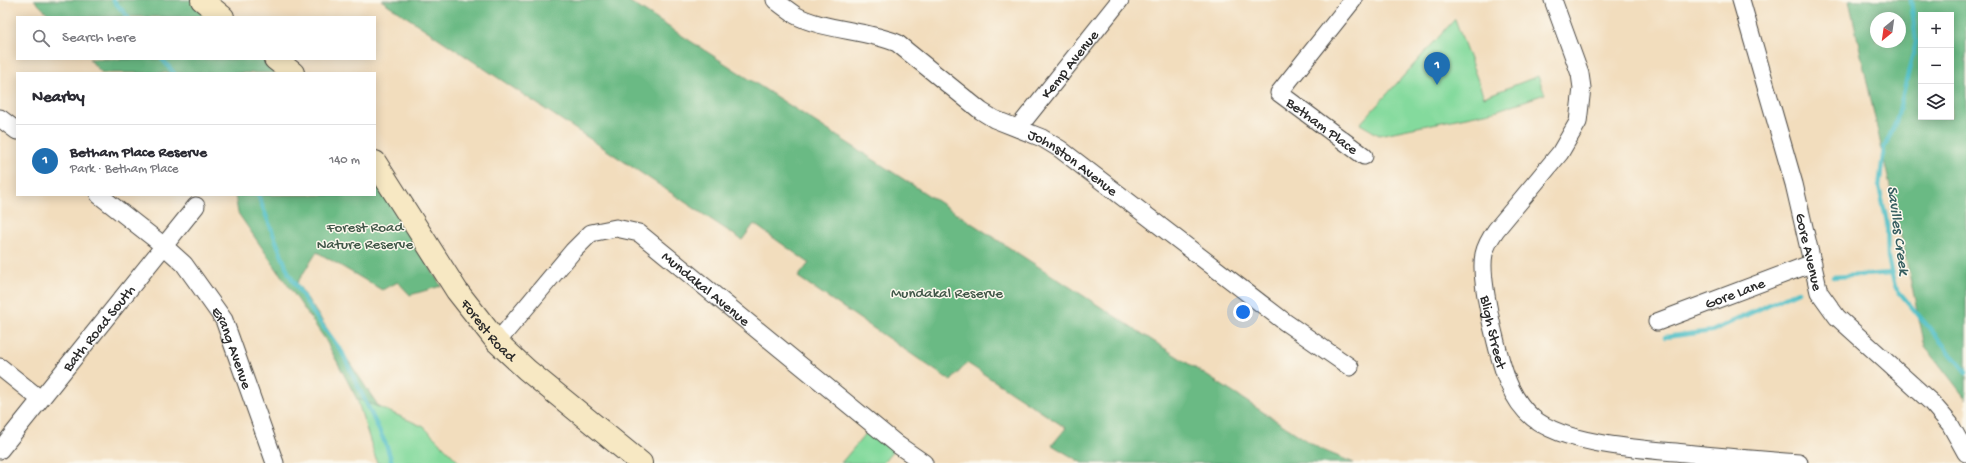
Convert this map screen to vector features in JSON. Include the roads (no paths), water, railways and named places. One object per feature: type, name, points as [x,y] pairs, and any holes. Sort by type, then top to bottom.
[{"type":"street","points":[[202,0],[222,16]]},
{"type":"street","name":"Johnston Avenue","points":[[775,0],[796,15],[813,22],[885,38],[897,43],[980,111],[994,120],[1042,138],[1060,149],[1285,322],[1350,367]]},
{"type":"street","name":"Kemp Avenue","points":[[1018,128],[1120,0]]},
{"type":"street","name":"Betham Place","points":[[1353,0],[1279,93],[1364,156]]},
{"type":"street","name":"Bligh Street","points":[[1553,0],[1580,74],[1582,88],[1578,122],[1566,144],[1496,230],[1489,241],[1484,254],[1483,267],[1490,319],[1503,370],[1521,406],[1533,419],[1555,430],[1584,440],[1608,445],[1733,460],[1799,463]]},
{"type":"street","name":"Gore Avenue","points":[[1741,0],[1794,184],[1819,292],[1826,304],[1842,322],[1931,402],[1950,424],[1966,453]]},
{"type":"street","points":[[276,60],[291,72]]},
{"type":"street","points":[[0,118],[16,130]]},
{"type":"street","name":"Forest Road","points":[[376,164],[457,291],[497,342],[527,370],[641,463]]},
{"type":"street","name":"Erang Avenue","points":[[100,196],[164,246],[184,264],[224,320],[275,463]]},
{"type":"street","name":"Bath Road South","points":[[0,450],[196,206]]},
{"type":"street","name":"Mundakal Avenue","points":[[497,342],[573,251],[591,233],[616,228],[639,233],[898,445],[924,463]]},
{"type":"street","name":"Gore Lane","points":[[1657,322],[1813,263]]},
{"type":"street","points":[[0,367],[40,399]]},
{"type":"waterway","points":[[113,0],[127,16]]},
{"type":"waterway","name":"Savilles Creek","points":[[1911,0],[1916,42],[1896,122],[1884,148],[1879,187],[1887,222],[1888,258],[1895,287],[1966,372]]},
{"type":"waterway","points":[[163,60],[173,72]]},
{"type":"waterway","points":[[258,196],[289,274],[314,314],[342,352],[387,447],[392,463]]},
{"type":"waterway","points":[[1833,277],[1892,273]]},
{"type":"waterway","points":[[1665,337],[1712,331],[1798,291]]},
{"type":"place","name":"Betham Place Reserve","points":[[1437,85]]},
{"type":"park label","name":"Forest Road Nature Reserve","points":[[365,234]]},
{"type":"park label","name":"Mundakal Reserve","points":[[947,292]]}]
